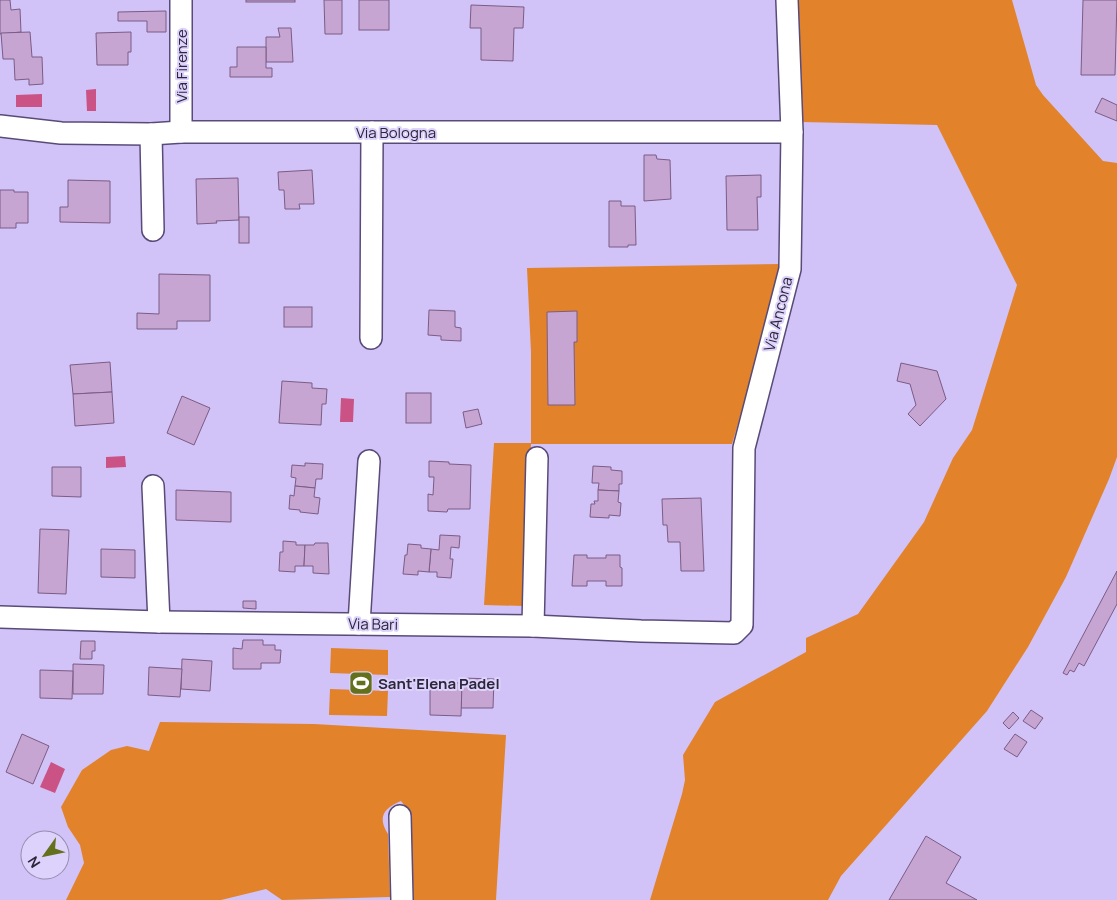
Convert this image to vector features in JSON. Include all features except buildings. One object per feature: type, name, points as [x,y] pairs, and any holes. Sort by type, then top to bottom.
[{"type":"street","name":"Via Firenze","points":[[181,0],[181,132]]},
{"type":"street","name":"Via Ancona","points":[[742,625],[744,448],[790,269],[792,132],[787,0]]},
{"type":"street","name":"Via Bologna","points":[[0,126],[61,133],[151,134],[181,132],[792,132]]},
{"type":"street","points":[[372,132],[372,338]]},
{"type":"street","points":[[151,134],[153,230]]},
{"type":"street","points":[[533,626],[537,458]]},
{"type":"street","points":[[359,624],[370,461]]},
{"type":"street","points":[[153,486],[159,622]]},
{"type":"street","name":"Via Bari","points":[[0,617],[159,622],[533,626],[734,633],[742,625]]},
{"type":"street","points":[[400,816],[402,900]]},
{"type":"shaded area","points":[[796,0],[1012,0],[1036,85],[1103,161],[1117,163],[1117,457],[1066,577],[1028,647],[987,711],[841,876],[828,900],[650,900],[682,794],[685,780],[683,755],[715,702],[806,652],[806,638],[858,614],[924,522],[953,458],[972,430],[1017,285],[937,125],[802,122]]},
{"type":"shaded area","points":[[96,89],[96,111],[87,111],[86,90]]},
{"type":"shaded area","points":[[42,94],[42,107],[16,107],[16,95]]},
{"type":"shaded area","points":[[782,264],[780,280],[732,444],[531,444],[524,606],[484,605],[494,443],[531,443],[531,352],[527,268]]},
{"type":"shaded area","points":[[341,398],[354,399],[353,422],[340,422]]},
{"type":"shaded area","points":[[125,456],[126,467],[106,468],[106,457]]},
{"type":"shaded area","points":[[331,648],[388,650],[388,675],[330,673]]},
{"type":"shaded area","points":[[330,689],[388,691],[387,716],[329,715]]},
{"type":"shaded area","points":[[160,722],[314,724],[506,735],[496,900],[410,900],[408,810],[401,801],[390,807],[383,818],[388,834],[390,897],[282,900],[266,889],[221,900],[66,900],[84,863],[80,845],[68,827],[61,807],[82,770],[111,750],[127,746],[149,751]]},
{"type":"shaded area","points":[[51,762],[65,769],[55,793],[40,787]]},
{"type":"place","name":"Sant'Elena Padel","points":[[361,683]]}]
